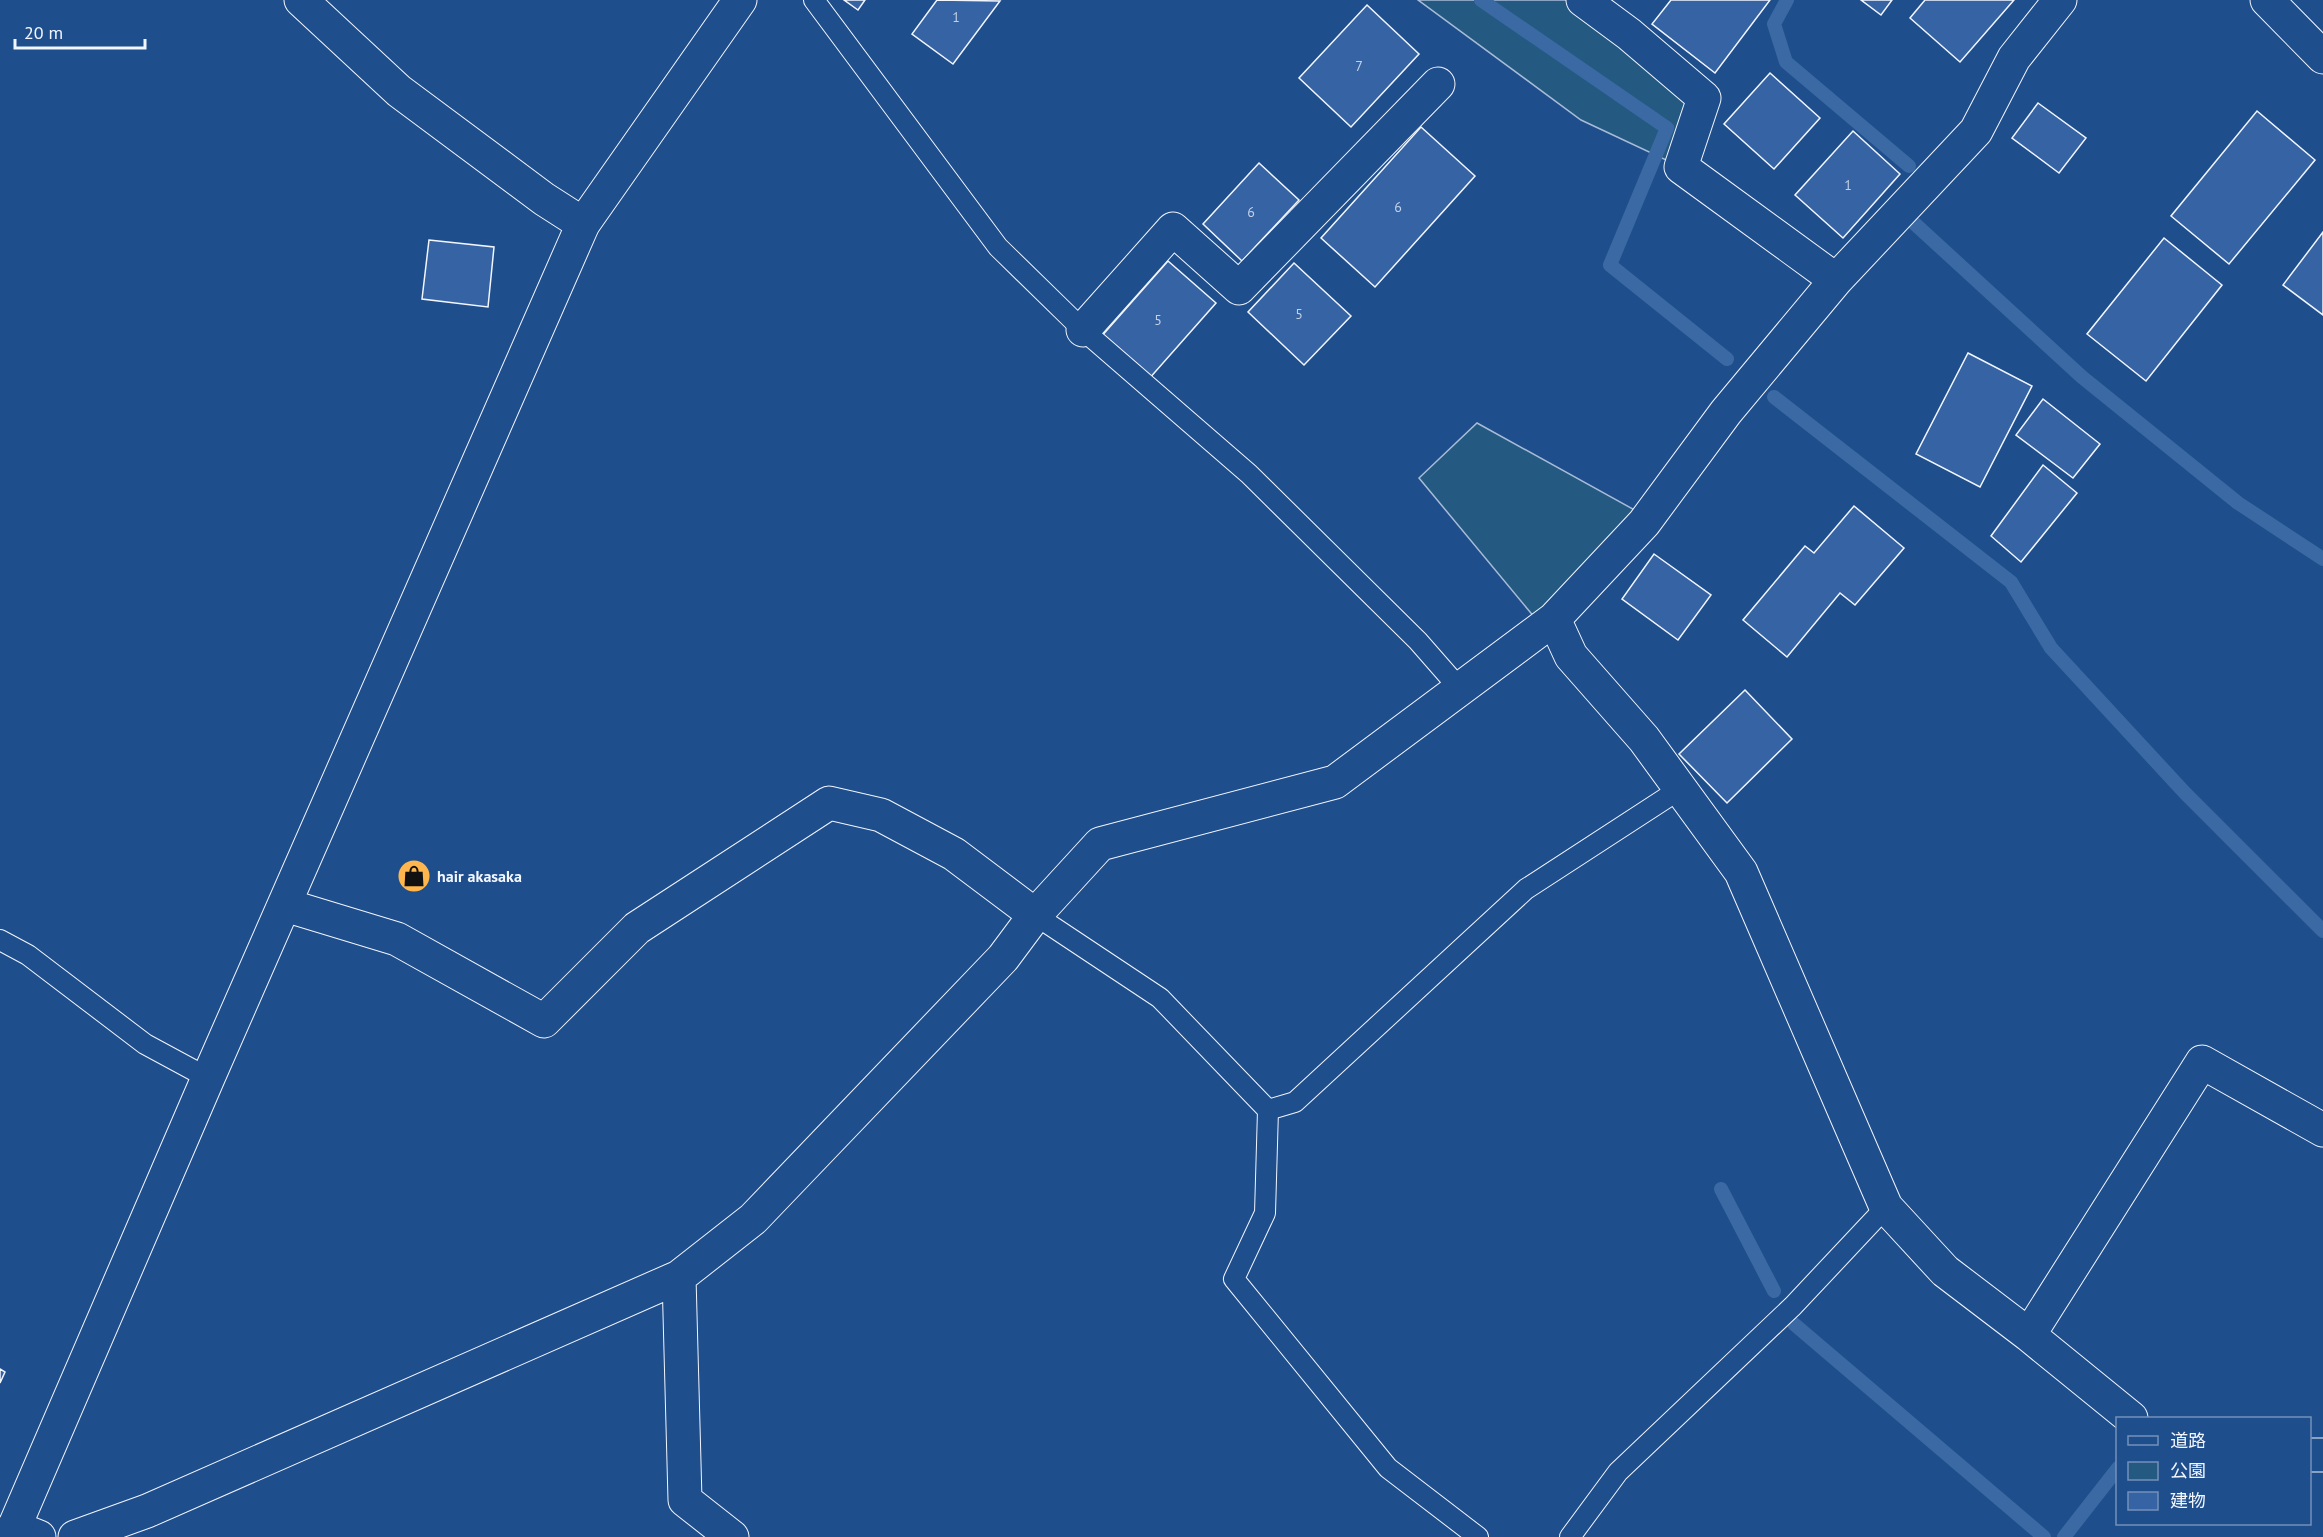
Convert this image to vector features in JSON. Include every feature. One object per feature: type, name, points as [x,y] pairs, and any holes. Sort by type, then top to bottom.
[{"type":"street","points":[[301,0],[399,91],[544,199],[583,224]]},
{"type":"street","points":[[21,1534],[208,1078],[583,224],[740,0]]},
{"type":"street","points":[[1583,0],[1629,34],[1704,98],[1681,167],[1836,280]]},
{"type":"street","points":[[75,1537],[147,1511],[679,1277],[753,1219],[1003,958],[1035,915],[1100,844],[1335,782],[1554,620],[1644,523],[1726,412],[1836,280],[1976,131],[2014,58],[2060,0]]},
{"type":"street","points":[[2267,0],[2323,57]]},
{"type":"street","points":[[1083,330],[1173,229],[1239,288],[1438,84]]},
{"type":"street","points":[[1554,620],[1571,656],[1644,739],[1741,872],[1886,1207],[1945,1271],[2029,1335],[2130,1417]]},
{"type":"street","points":[[285,905],[398,939],[544,1021],[637,928],[829,803],[881,815],[954,854],[1035,915]]},
{"type":"street","points":[[2029,1335],[2202,1062],[2323,1130]]},
{"type":"street","points":[[679,1277],[685,1500],[732,1537]]},
{"type":"lane","points":[[814,0],[998,247],[1083,330],[1249,474],[1418,641],[1460,689]]},
{"type":"lane","points":[[1268,1110],[1295,1102],[1526,890],[1680,789]]},
{"type":"lane","points":[[1035,915],[1160,998],[1268,1110],[1265,1213],[1234,1279],[1388,1468],[1478,1537]]},
{"type":"lane","points":[[0,940],[28,954],[145,1044],[208,1078]]},
{"type":"lane","points":[[1570,1537],[1618,1472],[1793,1306],[1886,1207]]},
{"type":"green space","points":[[1418,0],[1583,0],[1704,98],[1681,167],[1581,120]]},
{"type":"green space","points":[[1477,423],[1640,513],[1535,618],[1419,478]]},
{"type":"building","points":[[844,0],[865,0],[858,10]]},
{"type":"building","points":[[937,0],[1000,1],[953,64],[912,34]]},
{"type":"building","points":[[1671,0],[1770,0],[1715,73],[1652,24]]},
{"type":"building","points":[[1861,0],[1892,0],[1881,15]]},
{"type":"building","points":[[1925,0],[2014,0],[1960,62],[1910,18]]},
{"type":"building","points":[[1367,5],[1419,54],[1351,127],[1299,78]]},
{"type":"building","points":[[1770,73],[1820,118],[1774,169],[1724,124]]},
{"type":"building","points":[[2038,103],[2086,138],[2059,173],[2012,138]]},
{"type":"building","points":[[2257,111],[2315,160],[2229,264],[2171,216]]},
{"type":"building","points":[[1421,127],[1475,176],[1375,287],[1321,238]]},
{"type":"building","points":[[1853,131],[1900,174],[1843,238],[1795,195]]},
{"type":"building","points":[[1259,163],[1299,200],[1242,261],[1203,224]]},
{"type":"building","points":[[2323,232],[2323,315],[2283,285]]},
{"type":"building","points":[[2164,238],[2222,285],[2146,381],[2087,334]]},
{"type":"building","points":[[429,240],[494,247],[488,307],[422,299]]},
{"type":"building","points":[[1168,261],[1216,303],[1148,380],[1100,338]]},
{"type":"building","points":[[1294,263],[1351,316],[1304,365],[1248,312]]},
{"type":"building","points":[[1968,353],[2032,386],[1980,487],[1916,454]]},
{"type":"building","points":[[2043,399],[2100,444],[2073,478],[2016,435]]},
{"type":"building","points":[[2043,465],[2077,493],[2021,562],[1991,536]]},
{"type":"building","points":[[1854,506],[1904,548],[1855,605],[1840,593],[1787,657],[1743,620],[1805,546],[1814,553]]},
{"type":"building","points":[[1654,554],[1711,595],[1678,640],[1622,599]]},
{"type":"building","points":[[1745,690],[1792,739],[1727,803],[1679,754]]},
{"type":"building","points":[[0,1369],[5,1372],[0,1383]]},
{"type":"waterway","points":[[1481,0],[1667,128],[1610,265],[1727,359]]},
{"type":"waterway","points":[[1787,0],[1774,24],[1786,62],[1909,166]]},
{"type":"waterway","points":[[1915,224],[2082,377],[2238,503],[2323,559]]},
{"type":"waterway","points":[[1774,397],[2011,582],[2051,648],[2185,793],[2323,931]]},
{"type":"waterway","points":[[1721,1189],[1774,1291]]},
{"type":"waterway","points":[[1794,1324],[2044,1537]]},
{"type":"waterway","points":[[2064,1537],[2116,1471]]},
{"type":"place","name":"hair akasaka","points":[[414,876]]}]
